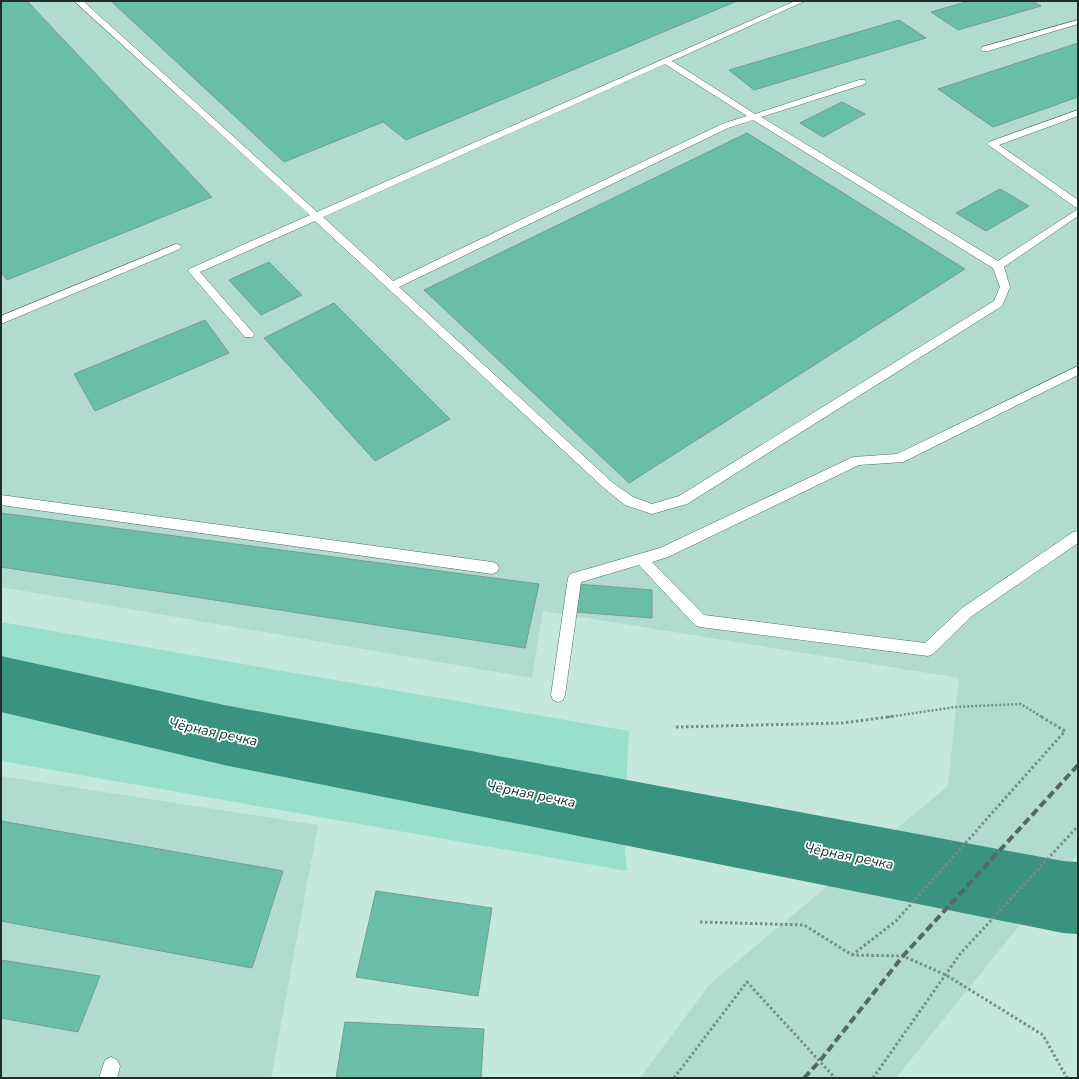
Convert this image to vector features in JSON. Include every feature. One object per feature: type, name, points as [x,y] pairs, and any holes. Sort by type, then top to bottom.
[{"type":"lane","points":[[78,1],[317,216],[609,486],[629,501],[652,509],[683,500],[998,303],[1005,287],[998,266],[754,117],[666,61]]},
{"type":"lane","points":[[248,334],[193,271],[801,1]]},
{"type":"lane","points":[[986,49],[1078,22]]},
{"type":"lane","points":[[392,286],[725,126],[862,82]]},
{"type":"lane","points":[[1078,113],[992,144],[1078,205]]},
{"type":"lane","points":[[998,266],[1078,212]]},
{"type":"lane","points":[[1,320],[176,247]]},
{"type":"lane","points":[[558,695],[575,578],[663,553],[857,460],[899,459],[1078,370]]},
{"type":"lane","points":[[1,500],[492,568]]},
{"type":"lane","points":[[641,559],[700,620],[928,650],[967,612],[1078,536]]},
{"type":"path","points":[[676,728],[843,723],[955,707],[1020,704],[1065,731],[896,921],[852,955]]},
{"type":"path","points":[[873,1078],[960,954],[1078,826]]},
{"type":"path","points":[[700,922],[804,925],[852,955],[903,956],[946,975],[1043,1035],[1067,1078]]},
{"type":"path","points":[[674,1078],[747,982],[835,1078]]},
{"type":"shaded area","points":[[1,1],[1078,1],[1078,853],[896,1078],[640,1078],[710,984],[948,786],[959,678],[543,611],[532,678],[1,587]]},
{"type":"shaded area","points":[[1,622],[629,731],[626,787],[1,662]]},
{"type":"shaded area","points":[[1,693],[623,825],[627,871],[1,761]]},
{"type":"shaded area","points":[[1,776],[318,825],[271,1078],[1,1078]]},
{"type":"shaded area","points":[[1078,869],[1078,933],[1054,930],[1063,897]]},
{"type":"building","points":[[1,1],[27,1],[212,197],[7,280],[1,272]]},
{"type":"building","points":[[111,1],[737,1],[406,140],[383,122],[284,162]]},
{"type":"building","points":[[969,1],[1033,1],[1041,6],[958,30],[931,12]]},
{"type":"building","points":[[899,20],[926,38],[754,90],[729,70]]},
{"type":"building","points":[[1078,43],[1078,97],[993,127],[938,89]]},
{"type":"building","points":[[842,102],[865,114],[823,137],[800,123]]},
{"type":"building","points":[[747,133],[965,269],[629,483],[424,290]]},
{"type":"building","points":[[1000,189],[1029,206],[986,231],[956,213]]},
{"type":"building","points":[[269,262],[302,295],[261,315],[229,280]]},
{"type":"building","points":[[334,303],[450,419],[375,461],[264,338]]},
{"type":"building","points":[[205,320],[229,353],[95,411],[74,374]]},
{"type":"building","points":[[1,513],[539,584],[525,648],[1,567]]},
{"type":"building","points":[[577,584],[652,590],[652,618],[575,612]]},
{"type":"building","points":[[1,821],[283,871],[252,968],[1,921]]},
{"type":"building","points":[[376,891],[492,908],[478,996],[356,977]]},
{"type":"building","points":[[1,960],[100,976],[78,1032],[1,1018]]},
{"type":"building","points":[[345,1022],[484,1029],[481,1078],[336,1078]]},
{"type":"waterway","name":"Чёрная речка","points":[[1,684],[224,735],[1063,897],[1078,898]]},
{"type":"railway","points":[[804,1078],[819,1062],[903,956],[1078,765]]}]
